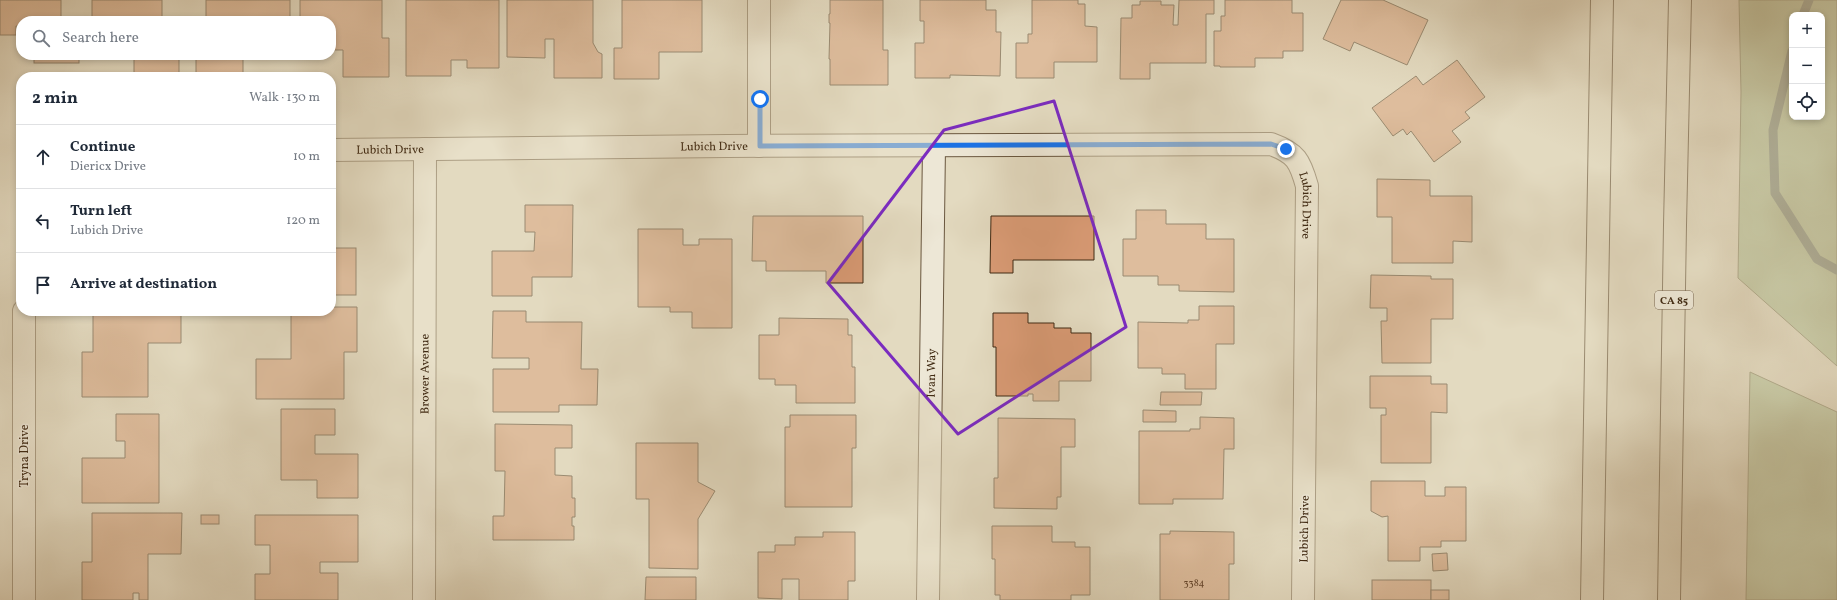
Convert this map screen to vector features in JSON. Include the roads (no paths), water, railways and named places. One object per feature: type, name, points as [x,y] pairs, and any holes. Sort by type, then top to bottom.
[{"type":"highway","points":[[1592,600],[1602,0]]},
{"type":"highway","name":"CA 85","points":[[1669,600],[1680,0]]},
{"type":"street","points":[[759,0],[760,146]]},
{"type":"street","name":"Lubich Drive","points":[[336,150],[760,146],[1271,144],[1286,149],[1301,164],[1308,186],[1303,600]]},
{"type":"street","name":"Ivan Way","points":[[928,600],[934,146]]},
{"type":"street","name":"Brower Avenue","points":[[424,600],[425,149]]},
{"type":"street","name":"Tryna Drive","points":[[24,316],[24,600]]},
{"type":"waterway","points":[[1804,12],[1809,0]]},
{"type":"waterway","points":[[1789,63],[1773,130],[1775,193],[1817,259],[1837,270]]}]
